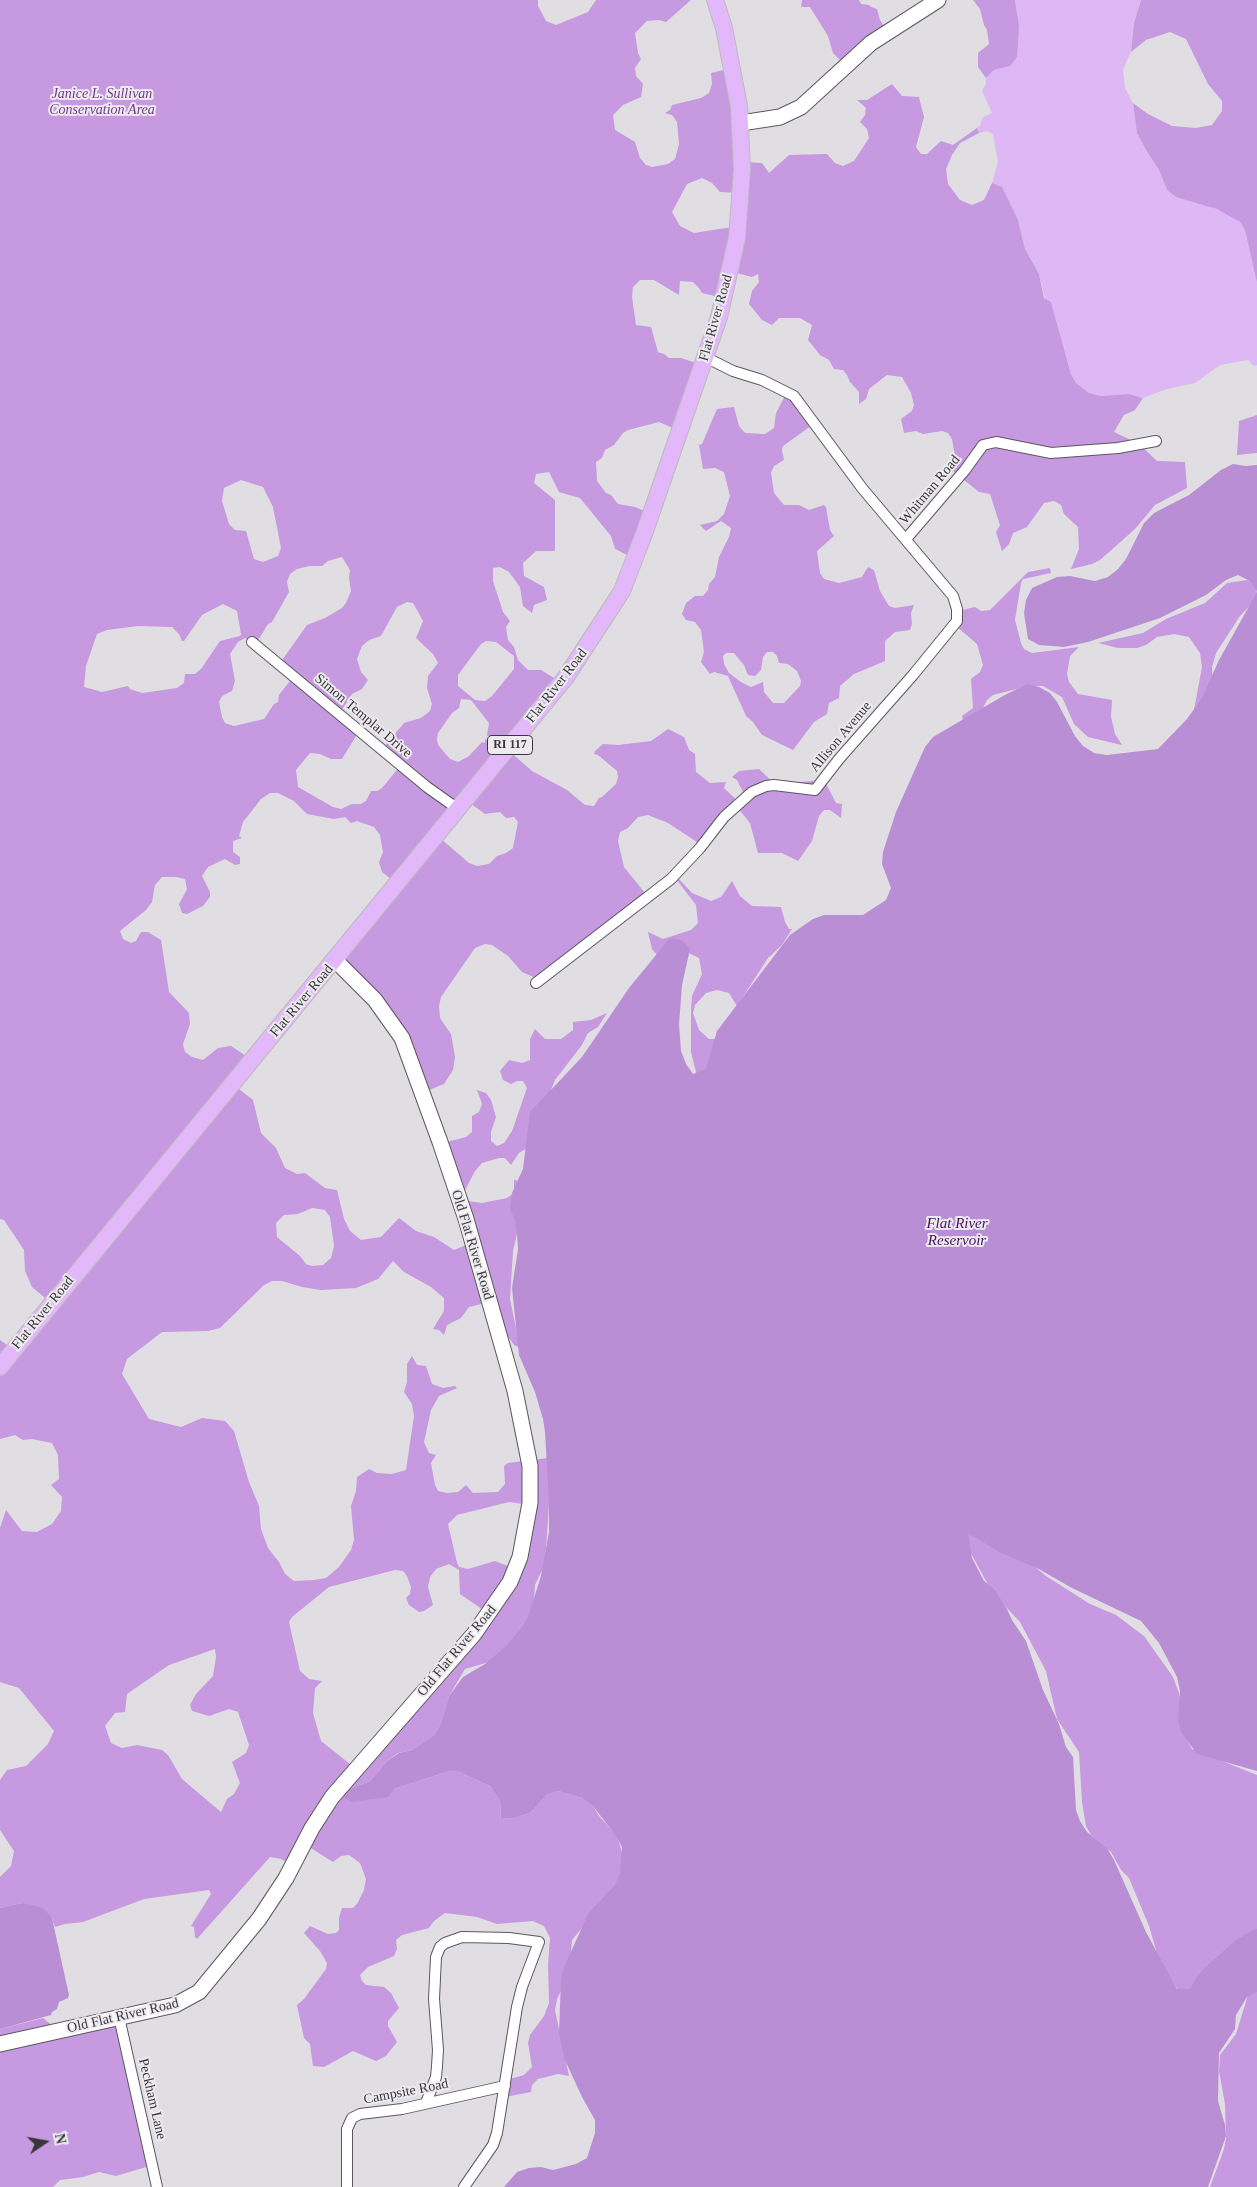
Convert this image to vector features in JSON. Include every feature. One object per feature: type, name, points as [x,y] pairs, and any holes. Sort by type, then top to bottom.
[{"type":"main road","name":"Flat River Road","points":[[0,1367],[121,1217],[336,960],[566,677],[622,591],[642,541],[705,357],[718,317],[737,238],[742,190],[741,123],[735,80],[724,28],[715,0]]},
{"type":"street","points":[[741,123],[780,117],[801,107],[872,43],[938,0]]},
{"type":"street","name":"Whitman Road","points":[[705,357],[733,371],[762,380],[794,396],[862,488],[906,539],[966,470],[983,445],[996,442],[1051,453],[1118,448],[1156,441]]},
{"type":"street","name":"Allison Avenue","points":[[536,984],[671,879],[700,848],[724,816],[752,792],[774,785],[815,790],[839,759],[913,675],[957,621],[957,609],[953,596],[929,570],[906,539]]},
{"type":"street","name":"Simon Templar Drive","points":[[252,642],[427,787],[458,808]]},
{"type":"street","name":"Old Flat River Road","points":[[0,2044],[174,2005],[199,1992],[260,1919],[286,1878],[312,1828],[332,1797],[362,1760],[474,1634],[510,1582],[520,1557],[532,1486],[529,1459],[516,1395],[466,1219],[402,1038],[375,1000],[336,960]]},
{"type":"street","points":[[426,2103],[436,2077],[437,2066],[438,2050],[434,1999],[436,1957],[440,1947],[445,1942],[462,1937],[509,1938],[539,1942],[516,2007],[505,2086],[493,2145],[464,2187]]},
{"type":"street","name":"Peckham Lane","points":[[119,2017],[157,2187]]},
{"type":"street","name":"Campsite Road","points":[[347,2187],[347,2129],[352,2118],[360,2114],[402,2109],[505,2086]]},
{"type":"shaded area","points":[[1015,0],[1141,0],[1134,23],[1131,52],[1123,69],[1125,88],[1133,103],[1137,133],[1159,170],[1167,190],[1176,197],[1199,202],[1231,215],[1240,222],[1245,230],[1257,283],[1257,365],[1254,366],[1248,360],[1220,365],[1195,383],[1167,389],[1143,398],[1129,394],[1100,396],[1089,393],[1076,383],[1071,374],[1051,302],[1045,298],[1039,274],[1025,249],[1018,220],[1002,188],[992,183],[998,162],[993,134],[987,131],[979,133],[977,128],[983,117],[992,113],[982,91],[986,78],[994,70],[1010,66],[1019,25]]},
{"type":"green space","name":"Janice L. Sullivan Conservation Area","points":[[0,0],[538,0],[538,6],[546,21],[556,25],[588,12],[596,0],[691,0],[666,22],[659,20],[647,21],[635,33],[638,53],[641,59],[635,68],[636,76],[643,84],[641,97],[623,105],[613,115],[615,130],[635,142],[640,158],[646,165],[652,167],[668,164],[675,159],[679,144],[677,122],[672,115],[665,113],[670,110],[672,105],[701,98],[709,93],[712,84],[711,73],[732,68],[744,162],[762,163],[769,173],[789,155],[827,154],[835,163],[843,166],[854,161],[869,138],[867,129],[860,122],[865,115],[866,108],[857,100],[867,100],[892,84],[902,96],[919,97],[924,117],[916,147],[921,154],[927,154],[941,141],[953,145],[977,128],[979,133],[960,143],[952,155],[946,169],[948,184],[960,200],[972,205],[984,200],[992,183],[1002,187],[1018,220],[1025,249],[1039,274],[1044,298],[1051,302],[1071,374],[1076,383],[1089,393],[1100,396],[1129,394],[1143,398],[1135,410],[1124,415],[1114,432],[1139,444],[1157,461],[1185,462],[1187,488],[1155,505],[1135,529],[1100,560],[1092,564],[1071,569],[1079,549],[1078,527],[1064,514],[1061,505],[1054,501],[1044,503],[1027,527],[1013,533],[1009,544],[1002,551],[996,532],[1000,525],[990,494],[979,492],[949,468],[955,457],[952,439],[948,433],[942,431],[923,434],[916,431],[904,433],[901,419],[912,411],[914,405],[911,393],[902,377],[887,375],[869,389],[866,399],[859,404],[859,392],[850,382],[847,375],[843,370],[834,369],[829,360],[820,355],[808,340],[812,325],[800,318],[779,318],[772,325],[762,320],[749,304],[752,291],[759,282],[758,274],[752,277],[733,272],[723,298],[702,293],[693,282],[680,281],[679,295],[654,280],[640,280],[633,287],[632,297],[636,325],[651,327],[658,352],[669,358],[681,358],[702,365],[680,431],[659,422],[628,430],[623,433],[614,445],[605,450],[602,458],[596,462],[597,481],[606,493],[611,495],[618,504],[635,507],[652,514],[635,559],[615,549],[611,536],[580,498],[559,492],[549,472],[536,474],[534,483],[555,500],[555,551],[536,551],[523,563],[524,576],[544,587],[547,600],[534,605],[532,613],[523,606],[520,587],[509,572],[500,567],[493,568],[493,581],[503,612],[510,621],[506,627],[508,640],[514,647],[518,660],[528,670],[541,670],[562,683],[509,751],[532,771],[567,790],[585,805],[594,806],[599,798],[616,784],[618,777],[617,771],[598,755],[594,754],[595,751],[603,744],[618,745],[651,741],[668,729],[684,737],[689,750],[695,754],[696,772],[710,783],[726,782],[724,788],[740,803],[746,798],[737,780],[732,777],[739,771],[759,769],[775,784],[824,780],[836,803],[842,804],[841,818],[830,810],[824,810],[819,816],[812,841],[798,861],[782,853],[758,853],[750,823],[737,807],[703,846],[668,823],[648,815],[638,817],[628,828],[620,832],[618,841],[624,867],[649,898],[538,979],[522,972],[508,956],[492,945],[485,944],[475,948],[441,997],[439,1006],[440,1018],[451,1034],[455,1057],[453,1070],[444,1084],[424,1092],[404,1040],[340,963],[396,883],[382,872],[379,862],[383,852],[380,835],[374,827],[357,821],[351,823],[345,817],[334,819],[307,814],[294,801],[278,793],[270,793],[261,799],[243,822],[239,836],[242,838],[233,841],[233,852],[240,857],[240,864],[235,865],[225,859],[208,867],[202,876],[210,892],[210,897],[203,906],[187,914],[182,913],[179,904],[187,889],[185,879],[162,877],[155,885],[152,902],[146,910],[120,931],[123,939],[131,943],[136,941],[141,932],[148,932],[161,940],[169,992],[189,1013],[190,1024],[183,1044],[185,1052],[192,1057],[203,1060],[218,1048],[231,1046],[252,1060],[235,1086],[253,1100],[261,1133],[276,1148],[285,1168],[297,1174],[305,1173],[325,1188],[337,1190],[344,1219],[350,1231],[361,1240],[381,1237],[399,1218],[416,1231],[434,1237],[454,1250],[471,1243],[443,1143],[466,1137],[472,1132],[472,1116],[479,1112],[482,1104],[477,1090],[486,1093],[491,1100],[496,1117],[491,1132],[491,1141],[497,1146],[504,1143],[512,1131],[527,1088],[523,1081],[511,1084],[503,1080],[500,1071],[509,1060],[522,1063],[530,1060],[530,1039],[535,1029],[545,1039],[561,1039],[573,1030],[573,1022],[591,1020],[607,1013],[598,1027],[588,1033],[582,1045],[555,1080],[527,1148],[519,1153],[511,1165],[505,1158],[482,1163],[475,1171],[460,1200],[482,1203],[507,1198],[514,1193],[514,1180],[519,1181],[519,1225],[513,1251],[510,1299],[520,1348],[514,1345],[499,1324],[490,1302],[469,1307],[461,1318],[447,1325],[444,1335],[439,1330],[433,1329],[444,1311],[444,1298],[431,1287],[404,1272],[393,1261],[378,1279],[356,1288],[321,1290],[282,1281],[272,1281],[264,1285],[220,1328],[208,1331],[162,1332],[127,1359],[122,1374],[149,1419],[181,1427],[202,1418],[225,1421],[234,1431],[249,1482],[259,1506],[261,1529],[268,1548],[279,1562],[285,1574],[294,1581],[326,1578],[339,1567],[351,1550],[354,1540],[351,1506],[356,1491],[357,1477],[369,1469],[377,1473],[392,1474],[406,1470],[414,1416],[412,1404],[404,1392],[407,1382],[407,1364],[412,1356],[417,1365],[426,1366],[432,1384],[443,1388],[455,1386],[457,1388],[439,1396],[431,1410],[424,1442],[429,1453],[436,1455],[431,1463],[438,1491],[447,1493],[458,1492],[466,1485],[473,1493],[498,1492],[505,1484],[504,1466],[508,1463],[548,1458],[550,1490],[545,1564],[535,1585],[533,1614],[510,1656],[465,1669],[449,1696],[441,1723],[434,1735],[412,1750],[398,1753],[386,1762],[370,1781],[350,1789],[394,1789],[446,1772],[457,1771],[490,1786],[500,1801],[501,1819],[515,1818],[530,1813],[547,1795],[558,1791],[582,1798],[593,1806],[599,1816],[617,1836],[625,1862],[626,1875],[572,1940],[569,1974],[557,1999],[555,2010],[569,2076],[558,2074],[538,2079],[532,2085],[531,2092],[505,2097],[510,2079],[524,2075],[532,2067],[528,2043],[530,2035],[544,2016],[549,2003],[548,1965],[550,1938],[544,1926],[533,1921],[497,1924],[477,1917],[445,1913],[434,1921],[429,1928],[402,1935],[396,1940],[397,1949],[394,1956],[368,1967],[360,1975],[366,1985],[384,1987],[391,1993],[399,2008],[388,2021],[388,2026],[397,2042],[386,2056],[376,2061],[353,2051],[324,2067],[313,2066],[310,2044],[304,2038],[297,2005],[304,1999],[326,1969],[327,1963],[320,1951],[304,1933],[310,1926],[328,1934],[336,1933],[339,1930],[339,1918],[342,1908],[353,1908],[357,1904],[364,1890],[366,1879],[360,1863],[349,1855],[341,1856],[333,1862],[306,1845],[293,1865],[281,1859],[270,1857],[197,1939],[194,1927],[191,1926],[211,1894],[209,1890],[144,1899],[83,1922],[55,1927],[52,1918],[22,1903],[0,1908],[0,1877],[11,1866],[14,1851],[0,1830],[0,1780],[7,1770],[26,1766],[48,1744],[54,1731],[19,1688],[0,1682],[0,1528],[6,1510],[22,1531],[37,1532],[52,1524],[61,1511],[62,1497],[51,1485],[59,1479],[58,1455],[52,1443],[32,1439],[23,1440],[15,1435],[0,1439],[0,1340],[14,1350],[51,1303],[32,1287],[25,1271],[24,1250],[4,1220],[0,1219]],"holes":[[[702,178],[712,183],[720,192],[741,193],[739,226],[694,233],[680,226],[672,212],[687,184]],[[241,480],[263,487],[273,507],[281,548],[278,556],[263,562],[254,559],[246,531],[235,530],[229,524],[222,501],[224,488]],[[342,557],[350,570],[351,591],[346,603],[342,608],[325,618],[307,625],[280,663],[293,677],[279,695],[278,702],[274,704],[264,719],[234,726],[225,723],[219,702],[222,696],[232,691],[235,681],[230,654],[238,642],[245,638],[256,644],[268,624],[272,622],[289,592],[287,582],[290,574],[297,569],[322,566],[328,561]],[[407,602],[413,603],[423,621],[416,638],[433,654],[438,663],[428,676],[427,688],[432,704],[430,711],[421,718],[404,723],[384,747],[401,765],[382,788],[377,791],[371,791],[366,801],[361,804],[352,804],[341,809],[333,807],[298,787],[296,770],[310,753],[320,754],[331,759],[342,759],[359,731],[340,713],[352,694],[362,689],[368,680],[361,672],[357,659],[362,646],[369,640],[381,636],[397,607]],[[223,604],[237,611],[240,636],[220,641],[201,669],[195,674],[185,674],[184,683],[177,688],[142,693],[130,689],[128,686],[102,692],[84,687],[86,666],[97,634],[107,630],[138,626],[172,627],[179,634],[182,641],[184,641],[202,615]],[[486,641],[496,642],[514,656],[514,669],[492,696],[485,701],[475,700],[458,686],[458,675],[481,644]],[[461,699],[471,700],[489,723],[487,735],[491,741],[485,739],[485,743],[482,742],[469,756],[458,762],[450,759],[438,745],[438,733],[452,713],[459,708]],[[467,801],[485,814],[500,812],[506,818],[514,817],[518,822],[513,848],[497,856],[489,864],[477,866],[469,863],[440,838]],[[312,1208],[325,1210],[330,1217],[334,1246],[331,1258],[323,1265],[312,1266],[306,1264],[300,1256],[277,1237],[276,1223],[284,1215],[298,1214]],[[509,1502],[531,1505],[513,1568],[495,1561],[468,1569],[459,1567],[448,1524],[457,1515]],[[449,1564],[459,1570],[460,1594],[486,1612],[355,1768],[321,1741],[313,1713],[315,1688],[322,1681],[309,1679],[300,1671],[289,1622],[292,1617],[329,1587],[395,1570],[403,1571],[407,1576],[411,1587],[410,1594],[406,1598],[409,1605],[419,1612],[433,1605],[428,1587],[430,1577],[436,1569]],[[215,1649],[216,1657],[213,1676],[196,1694],[190,1705],[192,1711],[209,1716],[229,1709],[238,1712],[249,1745],[246,1753],[232,1762],[240,1783],[234,1794],[227,1799],[221,1812],[182,1779],[168,1755],[162,1750],[137,1745],[122,1748],[111,1743],[105,1726],[115,1713],[125,1712],[127,1694],[169,1665]]]},
{"type":"green space","points":[[802,0],[859,0],[861,4],[877,9],[880,20],[888,33],[845,65],[833,53],[828,36],[810,7],[801,7]]},
{"type":"green space","points":[[973,0],[1015,0],[1019,25],[1017,57],[1010,66],[994,70],[986,78],[978,67],[978,53],[989,44],[987,30],[980,9]]},
{"type":"green space","points":[[1141,0],[1257,0],[1257,283],[1245,230],[1240,222],[1217,209],[1176,197],[1167,190],[1159,170],[1137,133],[1133,103],[1148,114],[1172,126],[1196,128],[1212,125],[1222,111],[1222,101],[1208,84],[1186,39],[1170,32],[1146,40],[1131,52],[1134,23]]},
{"type":"green space","points":[[787,392],[815,423],[783,446],[784,460],[774,466],[771,473],[774,493],[784,505],[799,505],[809,510],[824,505],[826,507],[830,530],[834,536],[817,551],[820,573],[824,579],[839,583],[862,577],[868,567],[874,570],[880,591],[889,606],[895,608],[914,605],[911,613],[912,624],[910,630],[895,632],[885,641],[885,661],[854,674],[840,686],[839,698],[829,703],[827,714],[814,722],[793,750],[762,735],[746,716],[728,676],[714,672],[710,674],[701,662],[704,652],[701,630],[695,622],[686,620],[682,614],[686,603],[695,596],[703,596],[708,590],[709,584],[715,577],[719,557],[729,537],[731,528],[721,521],[706,531],[700,525],[717,521],[724,514],[730,496],[724,472],[715,468],[703,469],[699,445],[702,444],[717,409],[734,407],[739,426],[745,433],[765,434],[774,428],[776,413]],"holes":[[[767,652],[773,652],[777,656],[779,663],[788,664],[797,671],[801,681],[800,686],[784,703],[773,703],[764,692],[763,682],[751,687],[729,673],[724,664],[723,656],[726,653],[734,653],[744,665],[748,675],[755,676],[761,670],[763,657]]]},
{"type":"green space","points":[[1257,415],[1257,453],[1237,455],[1239,421]]},
{"type":"green space","points":[[1050,568],[1051,573],[1023,579],[1021,583],[1015,620],[1021,643],[1024,649],[1032,653],[1079,647],[1070,656],[1067,674],[1069,682],[1078,694],[1112,700],[1111,717],[1115,734],[1122,745],[1088,737],[1074,724],[1062,697],[1043,686],[1028,686],[993,695],[987,700],[982,710],[963,720],[962,716],[973,708],[971,679],[980,672],[983,665],[977,644],[956,626],[958,611],[975,607],[981,611],[990,610],[1028,572]]},
{"type":"green space","points":[[1248,580],[1256,583],[1257,595],[1255,600],[1240,616],[1216,653],[1212,667],[1213,690],[1194,710],[1202,667],[1200,653],[1189,637],[1174,634],[1157,637],[1146,645],[1137,648],[1118,648],[1098,643],[1143,633],[1166,619],[1205,603],[1227,583]]},
{"type":"green space","points":[[676,876],[692,893],[711,901],[721,897],[732,881],[740,896],[752,906],[781,907],[785,922],[789,929],[792,929],[782,945],[768,958],[737,1006],[729,993],[717,990],[706,993],[695,1005],[693,1013],[699,1030],[709,1039],[722,1039],[699,1084],[691,1052],[691,1011],[692,996],[702,974],[699,958],[678,948],[657,955],[652,949],[648,932],[663,939],[691,930],[698,923],[696,905],[676,879]]},
{"type":"green space","points":[[963,1526],[1002,1539],[1046,1576],[1090,1604],[1116,1615],[1144,1636],[1173,1677],[1179,1693],[1187,1740],[1192,1749],[1257,1775],[1257,1928],[1196,1992],[1180,1993],[1159,1960],[1149,1926],[1129,1878],[1121,1870],[1111,1852],[1091,1835],[1086,1826],[1082,1802],[1079,1752],[1057,1719],[1046,1671],[1020,1622],[992,1592],[967,1546]]},
{"type":"green space","points":[[1257,1988],[1257,2187],[1210,2187],[1224,2149],[1226,2138],[1225,2104],[1219,2071],[1220,2055],[1236,2034],[1248,1995]]},
{"type":"green space","points":[[43,2018],[58,2030],[114,2018],[153,2165],[116,2176],[99,2172],[83,2177],[60,2180],[53,2187],[0,2187],[0,2029]]},
{"type":"water","points":[[1233,464],[1257,465],[1257,591],[1250,581],[1238,575],[1226,580],[1206,595],[1160,618],[1088,642],[1064,647],[1039,645],[1028,639],[1024,613],[1026,600],[1032,588],[1057,577],[1070,576],[1095,581],[1108,577],[1126,559],[1144,523],[1154,513],[1189,495],[1221,470]]},
{"type":"water","name":"Flat River Reservoir","points":[[1257,592],[1257,1771],[1197,1754],[1181,1732],[1178,1719],[1180,1691],[1177,1677],[1159,1643],[1141,1621],[1072,1588],[1037,1568],[1001,1553],[968,1533],[972,1558],[984,1581],[994,1589],[1026,1641],[1043,1690],[1059,1724],[1066,1747],[1073,1757],[1076,1810],[1080,1821],[1087,1832],[1107,1848],[1114,1860],[1146,1932],[1177,1989],[1190,1989],[1206,1967],[1236,1940],[1257,1928],[1257,1992],[1247,1997],[1236,2015],[1235,2029],[1219,2053],[1218,2101],[1226,2136],[1208,2187],[504,2187],[517,2172],[541,2167],[553,2170],[576,2164],[587,2158],[595,2133],[595,2120],[565,2060],[562,2048],[559,2034],[561,1978],[588,1914],[615,1885],[620,1873],[622,1847],[593,1806],[582,1798],[558,1791],[547,1795],[530,1813],[515,1818],[501,1819],[500,1801],[490,1786],[457,1771],[446,1772],[394,1789],[388,1797],[351,1802],[343,1797],[350,1789],[370,1781],[386,1762],[399,1753],[412,1750],[434,1735],[441,1723],[449,1696],[463,1677],[485,1664],[505,1647],[523,1626],[529,1614],[541,1576],[549,1532],[545,1432],[535,1392],[519,1355],[512,1288],[518,1249],[515,1220],[510,1209],[512,1193],[523,1169],[530,1112],[582,1057],[629,988],[670,938],[682,940],[690,949],[682,985],[679,1024],[681,1051],[686,1064],[693,1074],[706,1069],[717,1031],[790,935],[813,919],[824,915],[863,915],[886,900],[891,888],[882,864],[883,852],[896,812],[925,747],[933,737],[1027,684],[1039,687],[1050,693],[1057,702],[1075,736],[1083,746],[1094,753],[1107,755],[1158,749],[1187,719],[1202,698],[1219,660]]},
{"type":"water","points":[[22,1903],[43,1908],[52,1918],[69,1995],[68,1998],[59,2002],[57,2009],[51,2015],[0,2029],[0,1908]]}]
